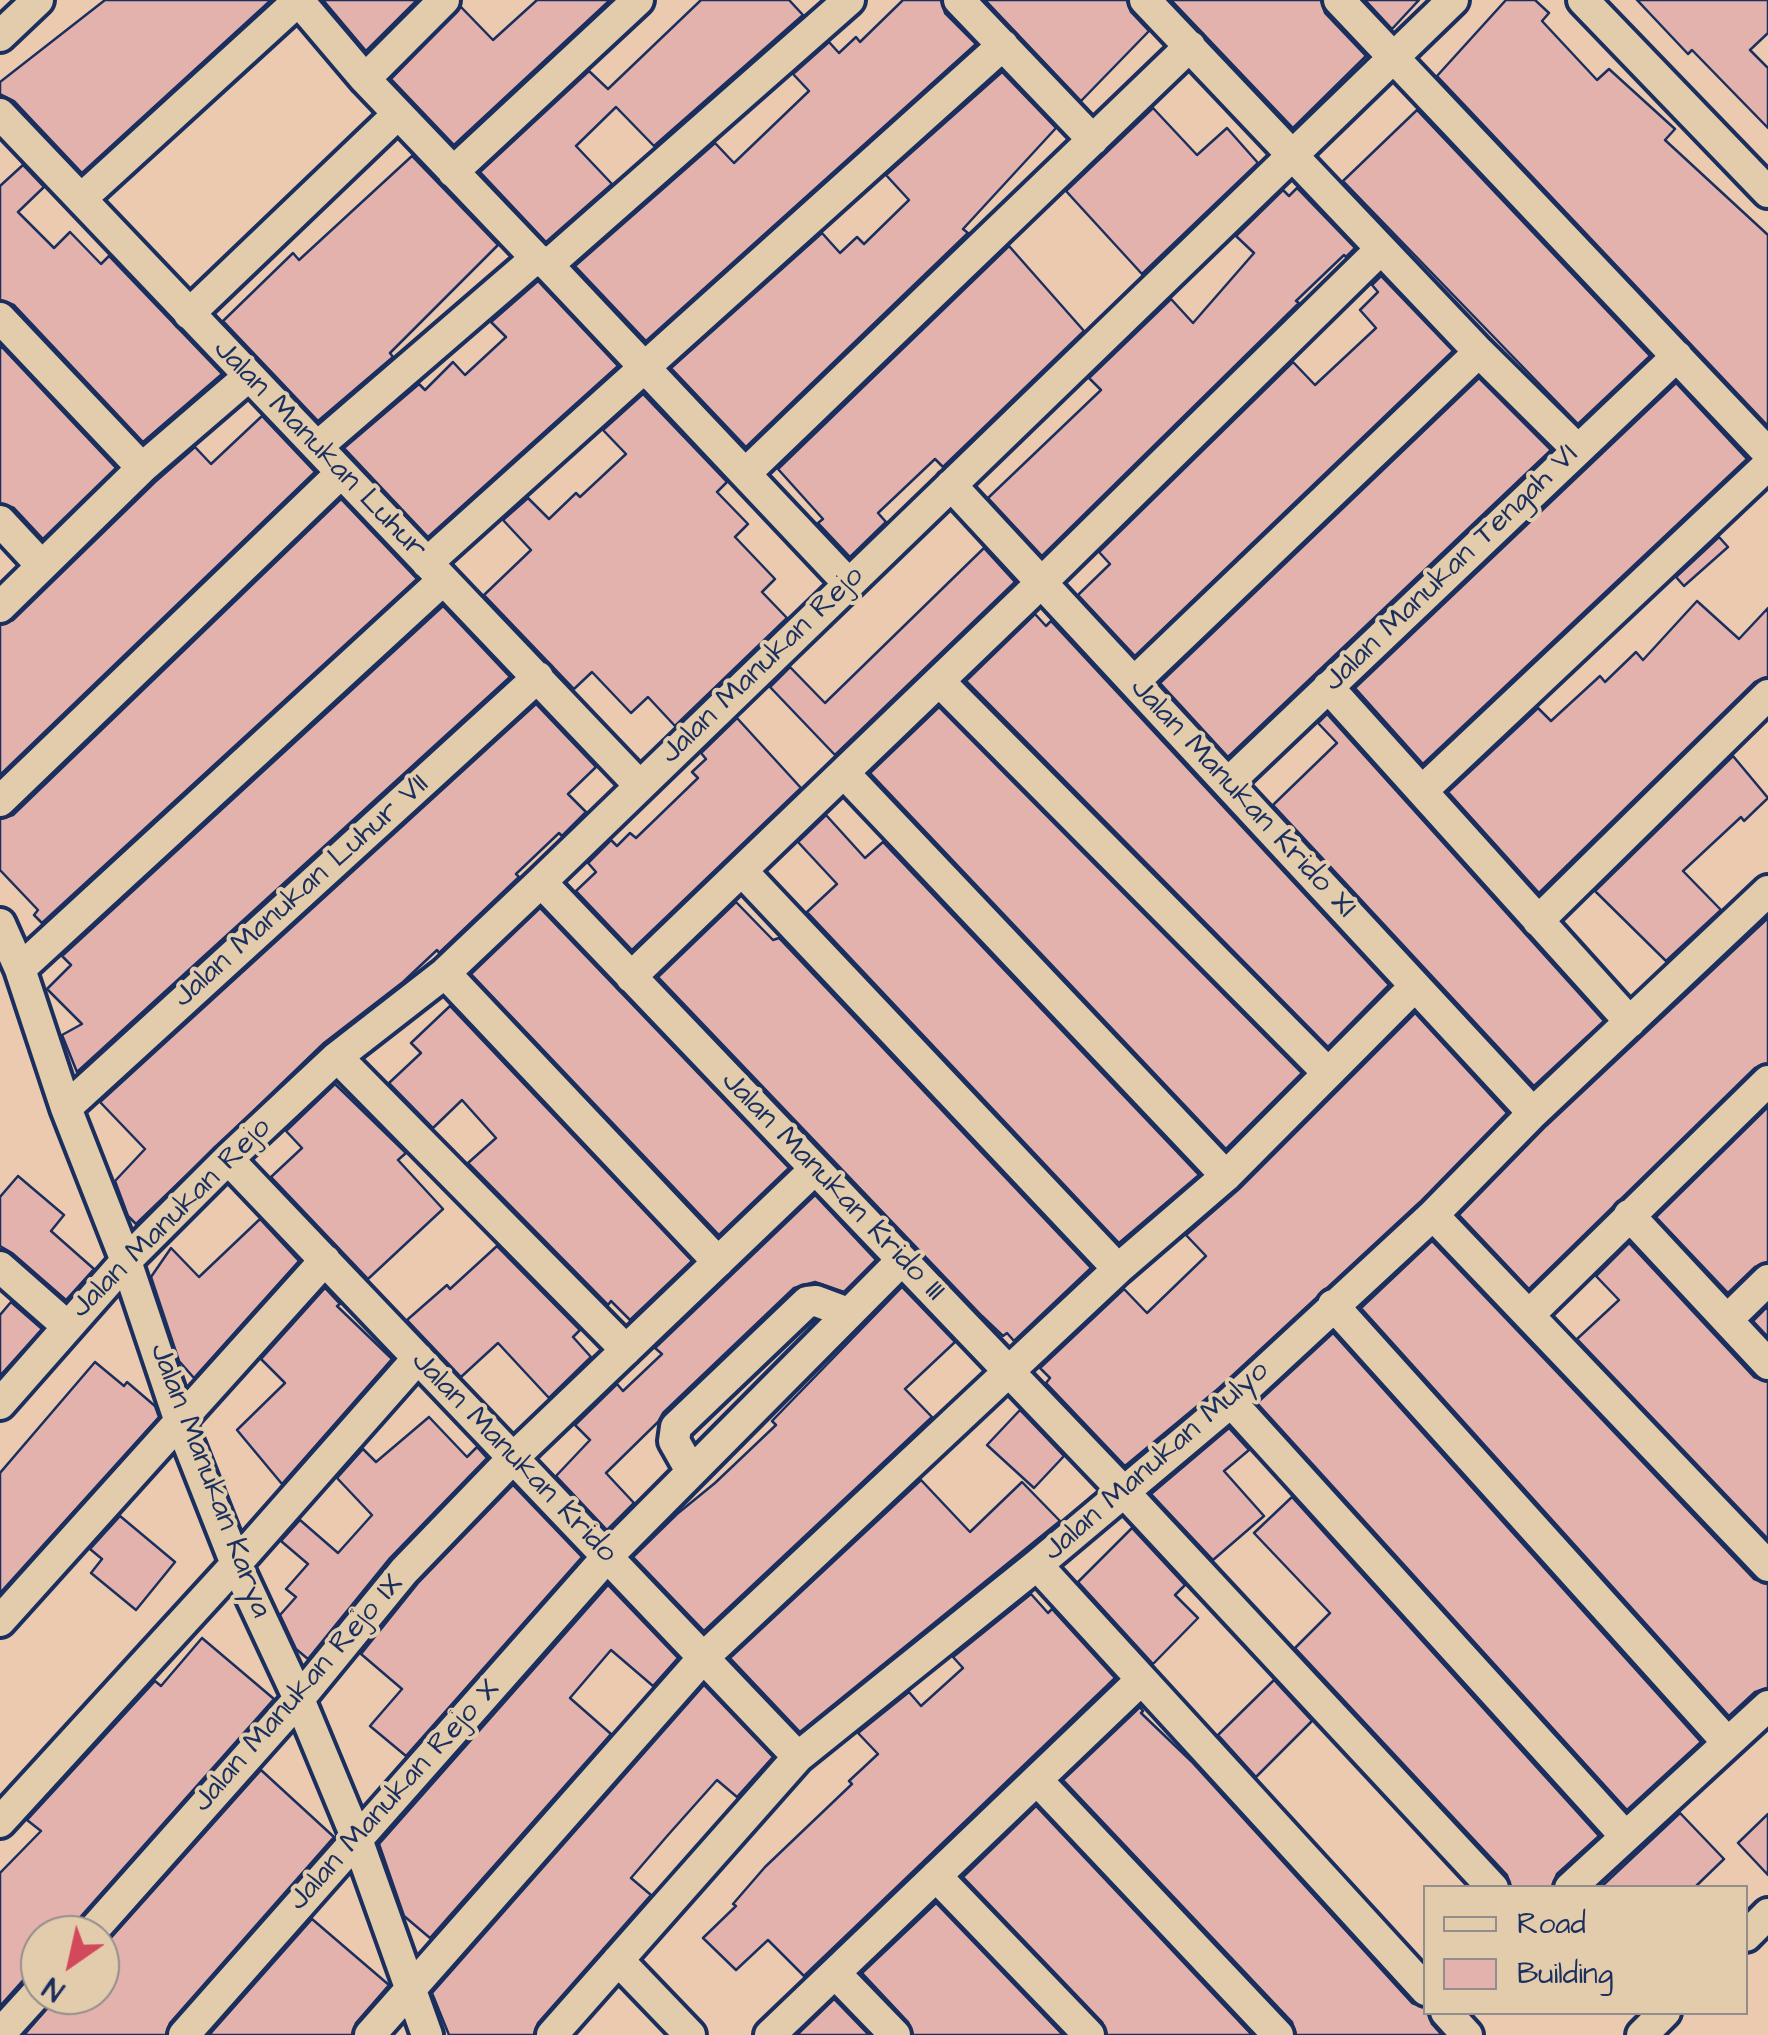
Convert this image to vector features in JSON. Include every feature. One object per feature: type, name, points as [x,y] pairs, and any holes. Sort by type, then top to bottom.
[{"type":"street","points":[[0,36],[38,0]]},
{"type":"street","points":[[81,200],[298,0],[398,114],[644,366],[848,583]]},
{"type":"street","points":[[365,79],[444,0]]},
{"type":"street","points":[[453,172],[638,0]]},
{"type":"street","points":[[318,447],[850,0]]},
{"type":"street","points":[[959,0],[1093,140]]},
{"type":"street","points":[[1145,0],[1479,352],[1578,450]]},
{"type":"street","points":[[1338,0],[1768,452]]},
{"type":"street","name":"Jalan Manukan Rejo","points":[[0,1404],[126,1261],[228,1159],[337,1057],[445,973],[1453,0]]},
{"type":"street","points":[[1583,0],[1768,192]]},
{"type":"street","points":[[20,969],[644,366],[1003,45]]},
{"type":"street","points":[[746,474],[1190,46]]},
{"type":"street","name":"Jalan Manukan Luhur","points":[[0,114],[640,786]]},
{"type":"street","points":[[189,314],[398,114]]},
{"type":"street","points":[[631,977],[940,682],[1381,249]]},
{"type":"street","points":[[0,318],[142,468]]},
{"type":"street","points":[[1134,682],[1479,352]]},
{"type":"street","name":"Jalan Manukan Tengah VI","points":[[1228,783],[1677,356]]},
{"type":"street","points":[[0,607],[142,468],[249,376]]},
{"type":"street","points":[[1422,792],[1768,466]]},
{"type":"street","points":[[0,800],[341,473]]},
{"type":"street","name":"Jalan Manukan Krido XI","points":[[952,485],[1533,1113]]},
{"type":"street","points":[[0,522],[42,565]]},
{"type":"street","name":"Jalan Manukan Luhur VII","points":[[66,1108],[538,677]]},
{"type":"street","points":[[940,682],[1327,1072]]},
{"type":"street","points":[[1328,687],[1630,1022]]},
{"type":"street","points":[[1538,921],[1768,695]]},
{"type":"street","points":[[844,773],[1226,1176]]},
{"type":"street","points":[[742,871],[1118,1269]]},
{"type":"street","name":"Jalan Manukan Krido III","points":[[540,882],[1124,1492],[1490,1885]]},
{"type":"street","name":"Jalan Manukan Mulyo","points":[[552,2035],[798,1757],[1037,1565],[1231,1402],[1433,1214],[1533,1113],[1768,891]]},
{"type":"street","name":"Jalan Manukan Karya","points":[[0,924],[126,1261],[180,1422],[236,1564],[299,1699],[357,1839],[408,1991],[427,2035]]},
{"type":"street","points":[[445,973],[718,1262]]},
{"type":"street","points":[[370,2035],[703,1658],[1118,1269],[1226,1176],[1415,986]]},
{"type":"street","points":[[337,1057],[626,1350]]},
{"type":"street","points":[[1529,1315],[1768,1081]]},
{"type":"street","name":"Jalan Manukan Krido","points":[[228,1159],[798,1757]]},
{"type":"street","name":"Jalan Manukan Rejo IX","points":[[106,1915],[299,1699],[404,1571],[513,1458],[815,1169]]},
{"type":"street","points":[[1433,1214],[1768,1566]]},
{"type":"street","points":[[1629,1216],[1768,1364]]},
{"type":"street","points":[[0,1621],[325,1260]]},
{"type":"street","name":"Jalan Manukan Rejo X","points":[[184,2035],[607,1556],[902,1260]]},
{"type":"street","name":"Jalan Manukan Rejo","points":[[0,1267],[67,1326]]},
{"type":"street","points":[[1727,1320],[1768,1280]]},
{"type":"street","points":[[691,1471],[674,1441],[676,1426],[807,1302],[848,1314]]},
{"type":"street","points":[[1333,1305],[1727,1742]]},
{"type":"street","points":[[0,1822],[418,1358]]},
{"type":"street","points":[[1231,1402],[1625,1836]]},
{"type":"street","points":[[1037,1565],[1423,1987]]},
{"type":"street","points":[[770,2035],[1142,1680]]},
{"type":"street","points":[[1573,1885],[1768,1706]]},
{"type":"street","points":[[1037,1780],[1278,2035]]},
{"type":"street","points":[[936,1876],[1089,2035]]},
{"type":"street","points":[[1748,1934],[1768,1914]]},
{"type":"street","points":[[618,1960],[690,2035]]},
{"type":"street","points":[[835,1973],[894,2035]]},
{"type":"street","points":[[0,2034],[20,2012]]},
{"type":"street","points":[[1449,2015],[1467,2035]]},
{"type":"street","points":[[1642,2035],[1662,2015]]},
{"type":"building","points":[[105,0],[271,0],[82,173],[14,101],[0,94],[0,82]]},
{"type":"building","points":[[323,0],[417,0],[366,51]]},
{"type":"building","points":[[537,0],[610,0],[454,145],[391,79],[461,7],[493,40]]},
{"type":"building","points":[[701,0],[789,0],[803,15],[654,146],[616,107],[576,146],[612,184],[546,242],[480,172],[589,71],[608,89]]},
{"type":"building","points":[[903,0],[941,0],[945,13],[976,44],[646,341],[575,266],[715,143],[734,163],[809,91],[793,74],[829,42],[839,53],[856,37],[860,42]]},
{"type":"building","points":[[985,0],[1127,0],[1131,12],[1149,31],[1081,101]]},
{"type":"building","points":[[1171,0],[1321,0],[1325,13],[1366,56],[1293,128]]},
{"type":"building","points":[[1365,0],[1419,0],[1392,29]]},
{"type":"building","points":[[1506,0],[1535,0],[1549,13],[1542,21],[1597,80],[1609,69],[1675,129],[1665,140],[1768,235],[1768,426],[1437,76]]},
{"type":"building","points":[[1637,0],[1768,0],[1768,33],[1750,50],[1768,68],[1768,128],[1692,50],[1688,54]]},
{"type":"building","points":[[1002,72],[1056,128],[963,229],[968,233],[746,447],[671,368],[822,233],[840,253],[857,237],[864,244],[909,200],[886,175]]},
{"type":"building","points":[[1153,108],[1197,155],[1227,128],[1258,163],[1142,274],[1066,191]]},
{"type":"building","points":[[1417,110],[1650,356],[1578,424],[1343,181]]},
{"type":"building","points":[[412,156],[498,245],[390,353],[393,357],[318,421],[223,321],[293,253],[299,260]]},
{"type":"building","points":[[23,165],[44,187],[18,212],[54,248],[70,232],[101,264],[109,256],[222,374],[143,442],[14,305],[0,300],[0,186]]},
{"type":"building","points":[[1297,188],[1355,248],[1296,301],[1299,303],[1042,556],[988,498],[1101,390],[1089,378],[1171,299],[1193,323],[1254,253],[1236,236],[1283,190],[1289,196]]},
{"type":"building","points":[[1009,246],[1084,331],[943,467],[935,459],[878,513],[886,522],[850,557],[818,523],[823,519],[778,469]]},
{"type":"building","points":[[1381,276],[1453,351],[1135,656],[1078,595],[1110,564],[1099,552],[1293,362],[1315,385],[1376,328],[1360,310],[1378,292],[1372,285]]},
{"type":"building","points":[[538,281],[618,366],[428,537],[344,448],[419,384],[425,390],[453,362],[465,375],[506,337],[491,322]]},
{"type":"building","points":[[0,345],[116,468],[43,539],[14,508],[0,503]]},
{"type":"building","points":[[1479,378],[1551,450],[1228,757],[1160,683]]},
{"type":"building","points":[[1676,383],[1747,459],[1423,764],[1355,688]]},
{"type":"building","points":[[643,394],[727,482],[717,492],[748,524],[735,537],[775,579],[762,592],[787,618],[675,726],[648,697],[631,713],[592,672],[574,689],[484,595],[531,550],[503,520],[528,498],[549,519],[576,493],[580,497],[626,454],[603,430]]},
{"type":"building","points":[[262,416],[315,472],[0,775],[0,625],[13,620],[195,447],[211,464]]},
{"type":"building","points":[[341,499],[417,579],[42,923],[34,915],[38,910],[0,870],[0,819],[13,815]]},
{"type":"building","points":[[1719,537],[1728,547],[1684,586],[1676,577]]},
{"type":"building","points":[[984,548],[1015,582],[835,755],[770,687],[790,667],[825,703]]},
{"type":"building","points":[[1697,601],[1739,639],[1768,608],[1768,677],[1755,682],[1539,893],[1448,792],[1538,708],[1551,721],[1600,676],[1605,682],[1636,652],[1643,660]]},
{"type":"building","points":[[443,606],[510,677],[77,1072],[62,1035],[82,1024],[47,989],[71,965],[62,956]]},
{"type":"building","points":[[1035,614],[1046,626],[1051,621],[1389,985],[1328,1047],[966,681]]},
{"type":"building","points":[[536,704],[596,767],[568,794],[586,812],[516,874],[519,877],[439,953],[437,950],[403,982],[324,1043],[136,1224],[128,1216],[115,1181],[145,1149],[100,1102]]},
{"type":"building","points":[[939,707],[1302,1073],[1226,1149],[870,773]]},
{"type":"building","points":[[1327,714],[1604,1021],[1534,1086],[1273,805],[1337,743],[1318,723]]},
{"type":"building","points":[[737,718],[801,788],[632,950],[576,891],[596,872],[588,863],[611,840],[617,846],[630,833],[636,838],[698,778],[692,772],[706,759],[701,753]]},
{"type":"building","points":[[1733,756],[1768,798],[1744,821],[1741,817],[1683,871],[1721,910],[1666,961],[1595,891]]},
{"type":"building","points":[[826,815],[865,858],[883,842],[1199,1175],[1119,1243],[807,912],[837,884],[798,842]]},
{"type":"building","points":[[736,902],[773,940],[779,938],[1091,1268],[1014,1341],[982,1316],[658,977]]},
{"type":"building","points":[[540,908],[789,1168],[719,1235],[471,974]]},
{"type":"building","points":[[1768,918],[1768,1063],[1755,1068],[1529,1289],[1459,1215],[1546,1126]]},
{"type":"building","points":[[450,1006],[692,1261],[630,1320],[611,1301],[608,1305],[468,1163],[496,1138],[462,1100],[433,1128],[389,1083],[421,1053],[411,1043]]},
{"type":"building","points":[[1415,1013],[1507,1113],[1420,1202],[1219,1388],[1125,1466],[1046,1383],[1050,1378],[1040,1368],[1124,1289],[1147,1313],[1206,1256],[1186,1235],[1239,1189]]},
{"type":"building","points":[[335,1084],[406,1153],[398,1160],[443,1209],[368,1279],[271,1177],[302,1148],[286,1131]]},
{"type":"building","points":[[1768,1107],[1768,1262],[1755,1267],[1728,1293],[1656,1217]]},
{"type":"building","points":[[18,1176],[64,1215],[51,1231],[94,1269],[66,1300],[0,1246],[0,1197]]},
{"type":"building","points":[[815,1195],[876,1260],[844,1292],[815,1282],[794,1288],[663,1413],[606,1473],[634,1503],[607,1530],[556,1476],[590,1440],[575,1425],[617,1384],[623,1391],[662,1354],[655,1348]]},
{"type":"building","points":[[260,1219],[299,1261],[194,1378],[179,1361],[151,1277],[171,1248],[199,1277]]},
{"type":"building","points":[[1432,1241],[1754,1579],[1768,1584],[1768,1688],[1755,1692],[1729,1716],[1361,1308]]},
{"type":"building","points":[[1629,1243],[1754,1377],[1768,1382],[1768,1539],[1577,1339],[1619,1300],[1596,1276]]},
{"type":"building","points":[[497,1246],[580,1330],[573,1337],[591,1357],[549,1398],[498,1343],[461,1377],[407,1320],[447,1285],[450,1289]]},
{"type":"building","points":[[902,1287],[955,1342],[905,1389],[932,1417],[704,1631],[633,1557],[776,1425],[772,1421]]},
{"type":"building","points":[[325,1288],[340,1304],[337,1306],[392,1359],[282,1484],[237,1430],[285,1383],[261,1359]]},
{"type":"building","points":[[11,1302],[42,1329],[0,1376],[0,1315]]},
{"type":"building","points":[[1768,1306],[1768,1337],[1753,1321]]},
{"type":"building","points":[[1333,1333],[1701,1742],[1627,1810],[1257,1403]]},
{"type":"building","points":[[95,1362],[155,1406],[159,1417],[0,1593],[0,1473]]},
{"type":"building","points":[[1020,1410],[1064,1456],[1034,1488],[987,1445]]},
{"type":"building","points":[[429,1417],[467,1457],[477,1447],[487,1458],[390,1558],[308,1659],[296,1649],[280,1615],[296,1597],[286,1589],[308,1564],[281,1541],[300,1520],[338,1553],[372,1515],[337,1478],[363,1449],[376,1462]]},
{"type":"building","points":[[1229,1428],[1249,1450],[1224,1471],[1264,1516],[1213,1560],[1151,1494]]},
{"type":"building","points":[[921,1480],[970,1532],[1022,1482],[1060,1521],[800,1732],[730,1658]]},
{"type":"building","points":[[513,1485],[582,1557],[406,1756],[370,1726],[402,1689],[361,1654],[418,1583]]},
{"type":"building","points":[[1292,1497],[1599,1836],[1557,1874],[1553,1885],[1510,1885],[1507,1875],[1295,1648],[1330,1613],[1254,1533]]},
{"type":"building","points":[[120,1516],[175,1562],[136,1610],[91,1573],[102,1559],[90,1549]]},
{"type":"building","points":[[1132,1528],[1185,1585],[1175,1595],[1198,1618],[1153,1664],[1078,1582]]},
{"type":"building","points":[[608,1585],[678,1658],[653,1686],[611,1650],[570,1698],[611,1734],[430,1938],[404,1916],[379,1844]]},
{"type":"building","points":[[1031,1594],[1048,1613],[1052,1609],[1115,1678],[804,1976],[768,1940],[736,1970],[703,1938],[736,1906],[733,1904],[765,1867],[878,1754],[858,1733],[909,1692],[921,1706],[963,1668],[953,1657]]},
{"type":"building","points":[[202,1638],[274,1699],[82,1915],[20,1915],[20,1984],[0,2006],[0,1873],[41,1831],[27,1820],[155,1681],[161,1686]]},
{"type":"building","points":[[1274,1680],[1312,1721],[1256,1777],[1218,1735]]},
{"type":"building","points":[[704,1685],[773,1757],[737,1797],[717,1780],[631,1878],[651,1895],[538,2023],[534,2035],[449,2035],[432,1993]]},
{"type":"building","points":[[1140,1707],[1141,1713],[1191,1761],[1412,2003],[1423,2007],[1423,2015],[1429,2015],[1442,2035],[1296,2035],[1292,2022],[1063,1780]]},
{"type":"building","points":[[261,1770],[334,1837],[170,2023],[166,2035],[24,2035],[41,2015],[120,2015],[120,1928]]},
{"type":"building","points":[[1036,1806],[1252,2035],[1107,2035],[1102,2022],[963,1877]]},
{"type":"building","points":[[1680,1813],[1724,1859],[1697,1885],[1603,1885]]},
{"type":"building","points":[[1768,1814],[1768,1875],[1738,1843]]},
{"type":"building","points":[[936,1903],[1063,2035],[913,2035],[908,2022],[862,1973]]},
{"type":"building","points":[[312,1919],[389,1985],[356,2023],[352,2035],[209,2035]]},
{"type":"building","points":[[834,1999],[869,2035],[797,2035]]}]
